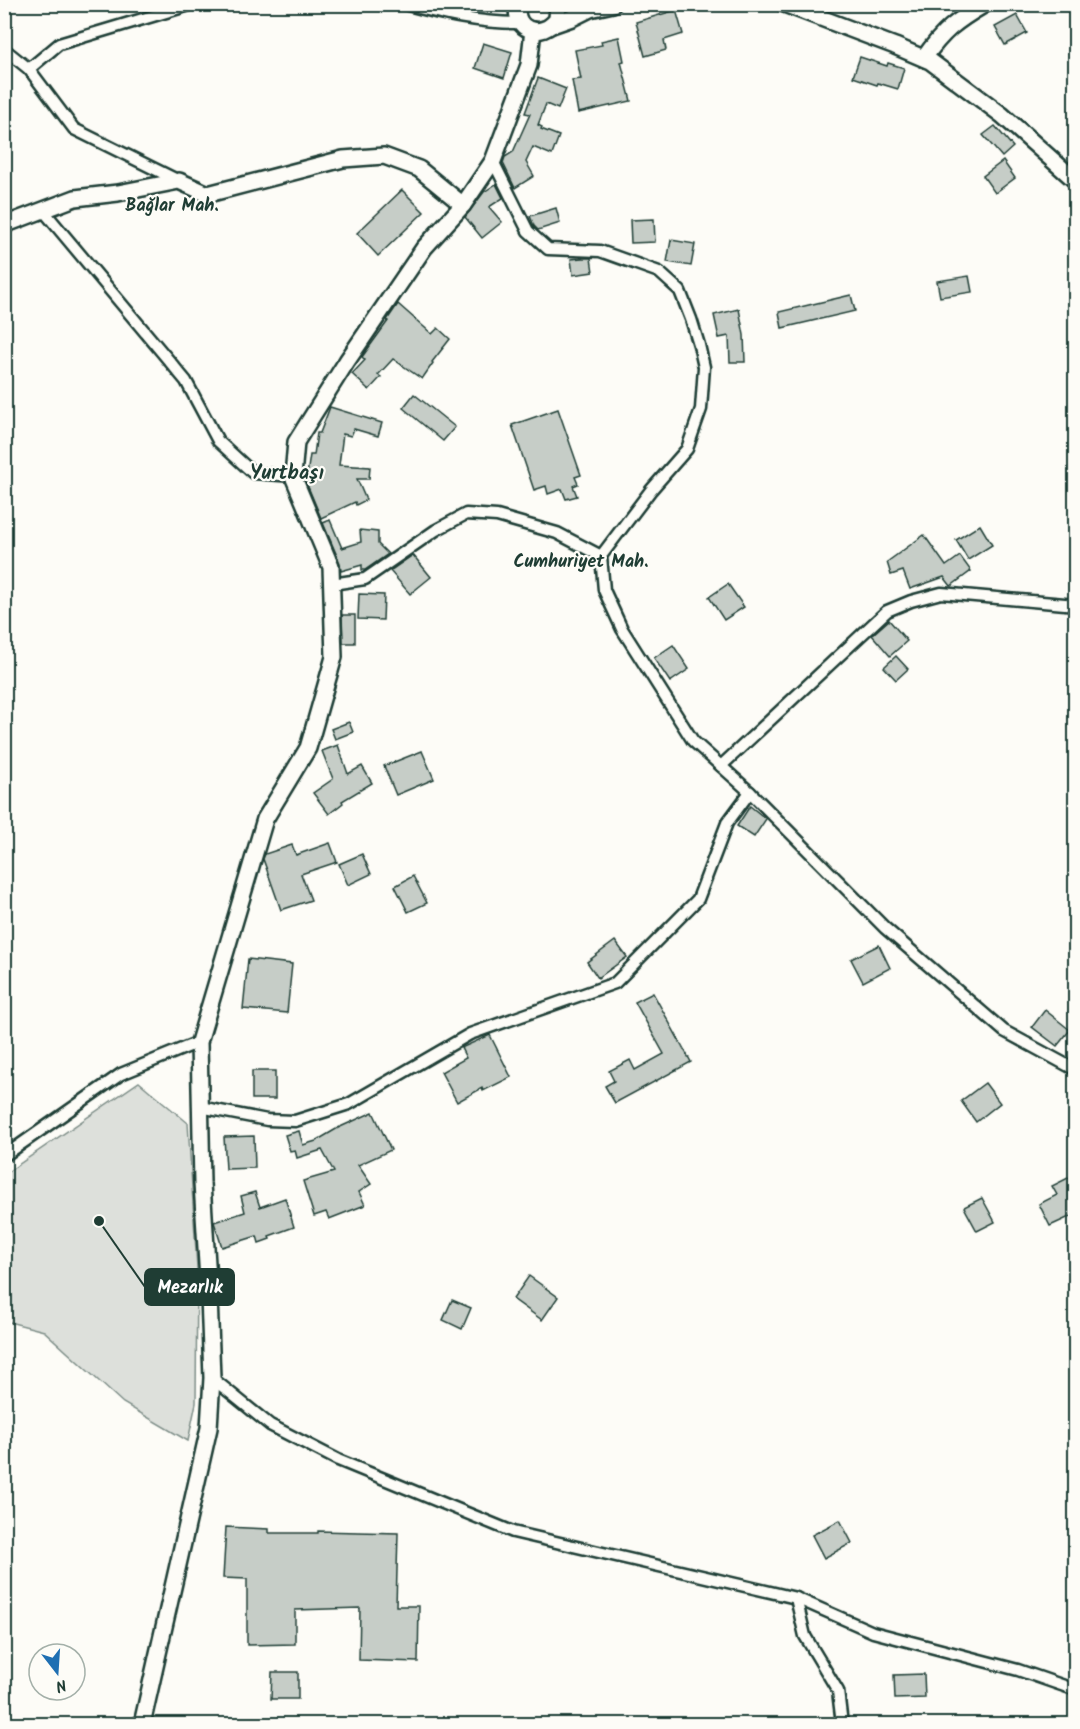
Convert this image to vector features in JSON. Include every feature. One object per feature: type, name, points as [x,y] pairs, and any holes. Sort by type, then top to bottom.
[{"type":"street","points":[[28,69],[59,44],[193,4]]},
{"type":"street","points":[[404,4],[460,19],[527,27],[540,31],[572,18],[583,7],[613,4]]},
{"type":"street","points":[[142,1725],[209,1428],[212,1378],[202,1183],[199,1042],[265,819],[308,748],[334,657],[332,567],[293,476],[296,442],[347,361],[424,248],[463,205],[493,160],[529,65],[527,27],[518,17],[518,4]]},
{"type":"street","points":[[552,25],[557,19],[558,4]]},
{"type":"street","points":[[784,4],[924,58],[1002,115],[1076,182]]},
{"type":"street","points":[[924,58],[954,22],[985,4]]},
{"type":"street","points":[[4,49],[28,69],[75,129],[208,194],[343,159],[384,156],[419,170],[463,205]]},
{"type":"street","points":[[493,160],[528,231],[548,249],[600,251],[659,272],[680,291],[692,319],[704,367],[701,409],[687,449],[651,490],[601,556],[604,590],[622,629],[693,741],[750,792],[885,928],[1004,1031],[1076,1070]]},
{"type":"street","points":[[4,225],[75,198],[118,193],[179,181]]},
{"type":"street","points":[[43,210],[186,381],[218,441],[253,473],[293,476]]},
{"type":"street","points":[[332,584],[365,579],[436,530],[466,514],[497,516],[556,533],[601,556]]},
{"type":"street","points":[[721,766],[887,611],[911,601],[941,593],[1076,604]]},
{"type":"street","points":[[200,1107],[267,1120],[295,1121],[349,1104],[470,1034],[615,983],[698,899],[727,823],[750,792]]},
{"type":"street","points":[[4,1156],[121,1074],[199,1042]]},
{"type":"street","points":[[212,1378],[270,1425],[338,1460],[513,1532],[796,1598],[873,1632],[1018,1670],[1076,1690]]},
{"type":"street","points":[[796,1598],[805,1636],[838,1691],[842,1725]]},
{"type":"shaded area","points":[[139,1082],[188,1123],[197,1268],[196,1403],[188,1441],[123,1403],[44,1331],[5,1321],[5,1174]]},
{"type":"building","points":[[676,10],[683,34],[664,40],[666,50],[645,56],[636,22]]},
{"type":"building","points":[[1017,15],[1027,33],[1005,45],[995,27]]},
{"type":"building","points":[[619,37],[624,61],[621,62],[631,101],[578,113],[572,80],[581,79],[575,50],[602,45],[601,41]]},
{"type":"building","points":[[483,43],[512,52],[504,78],[475,68]]},
{"type":"building","points":[[860,57],[887,66],[888,63],[904,68],[898,89],[853,77]]},
{"type":"building","points":[[538,78],[566,89],[558,109],[546,104],[538,125],[542,127],[541,129],[559,136],[552,155],[533,147],[526,162],[534,176],[515,188],[503,163],[505,157],[513,152],[530,114],[525,113]]},
{"type":"building","points":[[995,126],[1013,147],[1002,157],[983,135]]},
{"type":"building","points":[[1003,161],[1015,178],[995,193],[983,176]]},
{"type":"building","points":[[496,184],[503,198],[489,207],[502,222],[482,238],[465,217],[484,192]]},
{"type":"building","points":[[402,190],[424,212],[378,256],[357,233]]},
{"type":"building","points":[[556,208],[560,223],[538,230],[534,226],[530,216]]},
{"type":"building","points":[[654,219],[655,242],[631,243],[630,220]]},
{"type":"building","points":[[671,240],[695,244],[691,266],[667,262]]},
{"type":"building","points":[[591,258],[593,272],[573,275],[571,259]]},
{"type":"building","points":[[969,276],[972,292],[940,297],[937,281]]},
{"type":"building","points":[[851,295],[855,311],[782,328],[779,312]]},
{"type":"building","points":[[398,304],[432,334],[438,328],[450,339],[422,379],[393,359],[378,375],[381,377],[369,390],[352,374],[365,360],[362,357]]},
{"type":"building","points":[[739,309],[744,335],[745,362],[730,362],[729,336],[719,338],[714,315]]},
{"type":"building","points":[[414,394],[455,427],[443,441],[403,408]]},
{"type":"building","points":[[330,407],[382,423],[378,436],[354,429],[351,436],[343,434],[339,465],[370,467],[369,479],[357,479],[366,500],[356,505],[355,502],[321,518],[306,482],[310,455],[314,455],[317,433],[320,433]]},
{"type":"building","points":[[558,409],[581,475],[575,477],[578,484],[573,486],[577,496],[566,499],[562,489],[548,494],[546,486],[534,490],[512,425]]},
{"type":"building","points":[[330,520],[342,548],[361,542],[360,530],[378,532],[378,544],[388,554],[365,570],[362,570],[362,565],[341,571],[340,563],[323,523]]},
{"type":"building","points":[[980,525],[992,545],[968,560],[956,540]]},
{"type":"building","points":[[924,535],[946,566],[960,556],[971,571],[951,586],[944,577],[910,589],[903,571],[891,575],[887,562]]},
{"type":"building","points":[[413,555],[431,577],[410,594],[390,571]]},
{"type":"building","points":[[728,584],[744,607],[724,620],[709,597]]},
{"type":"building","points":[[359,594],[384,595],[383,620],[358,619]]},
{"type":"building","points":[[342,615],[355,615],[355,643],[343,643]]},
{"type":"building","points":[[889,620],[907,641],[890,656],[872,635]]},
{"type":"building","points":[[673,645],[689,669],[670,682],[654,658]]},
{"type":"building","points":[[896,656],[908,669],[896,680],[884,667]]},
{"type":"building","points":[[349,722],[353,732],[335,739],[331,729]]},
{"type":"building","points":[[338,745],[348,774],[362,766],[372,783],[342,801],[343,803],[329,814],[313,793],[333,779],[322,751]]},
{"type":"building","points":[[422,751],[434,779],[396,795],[384,766]]},
{"type":"building","points":[[750,806],[766,819],[754,837],[737,826]]},
{"type":"building","points":[[330,843],[337,862],[301,874],[311,900],[281,910],[263,859],[265,854],[292,845],[296,855]]},
{"type":"building","points":[[362,854],[371,874],[348,885],[339,864]]},
{"type":"building","points":[[413,876],[427,903],[408,912],[395,886]]},
{"type":"building","points":[[615,941],[627,957],[598,978],[587,962]]},
{"type":"building","points":[[879,945],[890,968],[863,982],[851,959]]},
{"type":"building","points":[[248,959],[292,964],[287,1013],[243,1009]]},
{"type":"building","points":[[653,993],[691,1062],[615,1103],[605,1086],[614,1081],[609,1071],[630,1060],[635,1070],[664,1054],[635,1002]]},
{"type":"building","points":[[1045,1010],[1070,1030],[1057,1046],[1032,1027]]},
{"type":"building","points":[[490,1035],[511,1077],[483,1091],[482,1088],[457,1102],[441,1072],[466,1058],[461,1048]]},
{"type":"building","points":[[252,1071],[275,1071],[275,1099],[252,1099]]},
{"type":"building","points":[[985,1083],[1000,1103],[976,1122],[961,1101]]},
{"type":"building","points":[[373,1112],[391,1150],[358,1165],[371,1184],[359,1192],[365,1205],[329,1219],[326,1212],[314,1216],[303,1181],[334,1172],[322,1150],[297,1158],[295,1150],[290,1151],[285,1135],[299,1131],[303,1145],[316,1141]]},
{"type":"building","points":[[254,1136],[255,1168],[226,1169],[224,1137]]},
{"type":"building","points":[[1076,1174],[1076,1214],[1050,1226],[1039,1204],[1057,1195],[1052,1186]]},
{"type":"building","points":[[255,1192],[260,1207],[285,1198],[294,1227],[269,1236],[270,1239],[259,1243],[257,1236],[222,1247],[214,1222],[245,1212],[241,1196]]},
{"type":"building","points":[[982,1198],[995,1222],[977,1231],[964,1207]]},
{"type":"building","points":[[529,1276],[558,1297],[542,1320],[513,1299]]},
{"type":"building","points":[[452,1300],[471,1308],[462,1329],[443,1320]]},
{"type":"building","points":[[840,1520],[852,1543],[824,1558],[812,1535]]},
{"type":"building","points":[[226,1527],[269,1529],[269,1533],[318,1533],[318,1531],[398,1533],[396,1606],[419,1606],[418,1662],[359,1660],[360,1608],[295,1610],[295,1644],[247,1645],[247,1579],[223,1578]]},
{"type":"building","points":[[272,1672],[298,1672],[298,1699],[271,1699]]},
{"type":"building","points":[[924,1674],[925,1698],[895,1699],[894,1675]]},
{"type":"place","name":"Mezarlık","points":[[99,1221]]},
{"type":"district","name":"Bağlar Mah.","points":[[172,205]]},
{"type":"district","name":"Yurtbaşı","points":[[287,472]]},
{"type":"district","name":"Cumhuriyet Mah.","points":[[581,561]]}]
